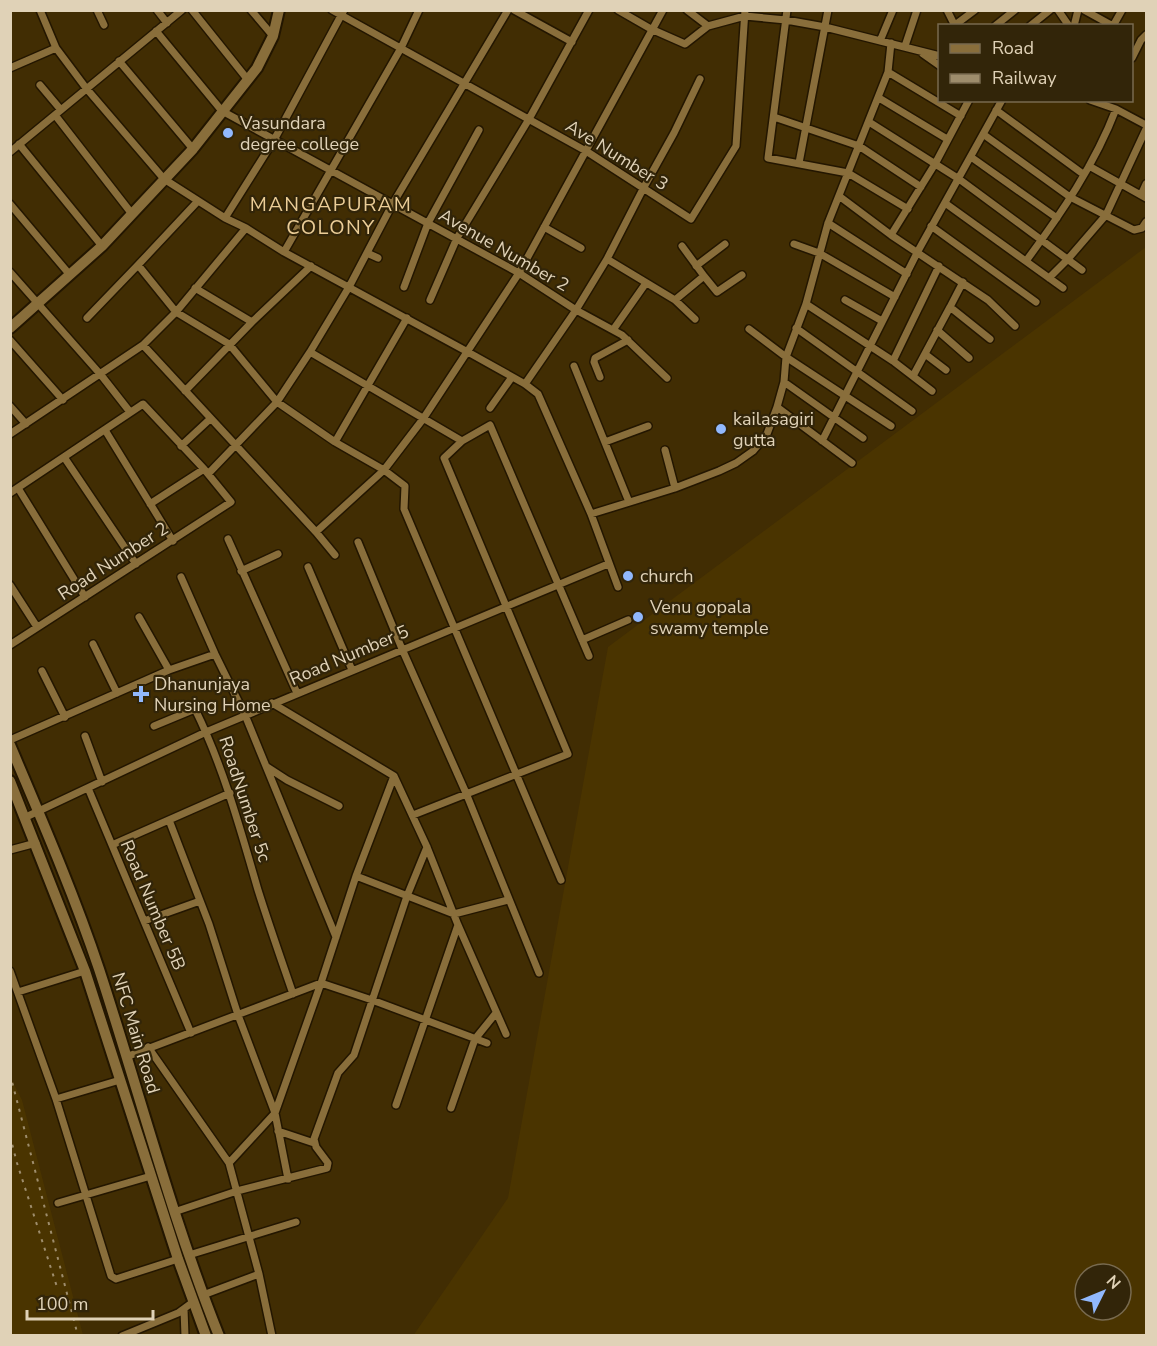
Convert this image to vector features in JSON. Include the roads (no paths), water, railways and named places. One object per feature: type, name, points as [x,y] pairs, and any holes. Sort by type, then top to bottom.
[{"type":"main road","points":[[10,328],[102,246],[192,149],[264,57],[273,36],[279,10]]},
{"type":"main road","name":"NFC Main Road","points":[[10,745],[39,812],[98,967],[174,1212],[183,1257]]},
{"type":"main road","name":"NFC Main Road","points":[[10,781],[85,971],[151,1176],[198,1298],[206,1335]]},
{"type":"main road","points":[[132,1116],[143,1113]]},
{"type":"main road","name":"NFC Main Road","points":[[198,1298],[219,1335]]},
{"type":"street","points":[[40,10],[56,48],[86,88],[164,179],[284,252],[407,318],[525,384],[538,394],[591,514],[618,587]]},
{"type":"street","points":[[97,10],[104,26]]},
{"type":"street","points":[[157,10],[167,22]]},
{"type":"street","points":[[10,152],[182,10]]},
{"type":"street","points":[[192,10],[248,80]]},
{"type":"street","points":[[251,10],[273,36]]},
{"type":"street","name":"Ave Number 3","points":[[332,10],[342,13],[586,151],[691,219],[736,146],[745,13]]},
{"type":"street","points":[[284,252],[401,48],[419,10]]},
{"type":"street","points":[[150,504],[206,472],[236,447],[277,402],[349,287],[392,205],[508,10]]},
{"type":"street","points":[[514,10],[572,42]]},
{"type":"street","points":[[430,300],[457,238],[529,119],[589,10]]},
{"type":"street","points":[[618,10],[651,29],[685,44],[708,26],[745,13],[825,27],[938,56]]},
{"type":"street","points":[[315,532],[384,470],[423,419],[519,273],[663,10]]},
{"type":"street","points":[[687,10],[708,26]]},
{"type":"street","points":[[787,10],[768,158],[848,173],[908,209]]},
{"type":"street","points":[[799,164],[828,10]]},
{"type":"street","points":[[880,41],[893,10]]},
{"type":"street","points":[[905,46],[917,10]]},
{"type":"street","points":[[947,10],[954,24]]},
{"type":"street","points":[[956,24],[975,10]]},
{"type":"street","points":[[998,24],[1015,10]]},
{"type":"street","points":[[1032,24],[1050,10]]},
{"type":"street","points":[[1058,10],[1064,24]]},
{"type":"street","points":[[1084,10],[1111,24]]},
{"type":"street","points":[[1114,24],[1122,10]]},
{"type":"street","points":[[225,218],[273,140],[342,13]]},
{"type":"street","points":[[156,31],[222,111]]},
{"type":"street","points":[[1133,55],[1144,38]]},
{"type":"street","points":[[591,514],[675,488],[736,463],[753,451],[767,434],[784,382],[786,357],[806,304],[828,223],[888,72],[891,43]]},
{"type":"street","points":[[10,68],[56,48]]},
{"type":"street","points":[[919,50],[938,65]]},
{"type":"street","points":[[119,61],[192,149]]},
{"type":"street","points":[[888,72],[938,102]]},
{"type":"street","points":[[525,384],[607,260],[700,79]]},
{"type":"street","points":[[40,85],[61,110]]},
{"type":"street","points":[[879,98],[947,139]]},
{"type":"street","points":[[938,102],[962,116]]},
{"type":"street","points":[[891,235],[935,164],[968,102]]},
{"type":"street","points":[[822,441],[931,226],[1001,102]]},
{"type":"street","points":[[1026,261],[1057,218],[1089,166],[1107,132],[1112,105],[1146,127],[1106,215],[1049,278]]},
{"type":"street","points":[[996,110],[1083,174]]},
{"type":"street","name":"Avenue Number 2","points":[[222,111],[519,273],[628,340],[667,378]]},
{"type":"street","points":[[55,115],[132,214]]},
{"type":"street","points":[[774,117],[859,146],[921,187]]},
{"type":"street","points":[[869,122],[959,179],[1082,270]]},
{"type":"street","points":[[404,287],[428,223],[479,130]]},
{"type":"street","points":[[983,134],[1070,196],[1134,230],[1142,228],[1146,222]]},
{"type":"street","points":[[19,144],[102,246]]},
{"type":"street","points":[[971,157],[1057,218]]},
{"type":"street","points":[[1089,166],[1144,197],[1146,184]]},
{"type":"street","points":[[839,196],[891,235],[963,282],[994,305],[1015,326]]},
{"type":"street","points":[[87,318],[198,201]]},
{"type":"street","points":[[945,203],[1063,288]]},
{"type":"street","points":[[10,204],[69,275]]},
{"type":"street","points":[[828,223],[907,274]]},
{"type":"street","points":[[931,226],[1036,302]]},
{"type":"street","points":[[544,227],[581,248]]},
{"type":"street","points":[[10,434],[143,345],[176,312],[246,228]]},
{"type":"street","points":[[696,266],[725,244]]},
{"type":"street","points":[[794,244],[819,253],[895,297]]},
{"type":"street","points":[[682,246],[717,292],[741,275]]},
{"type":"street","points":[[367,253],[378,258]]},
{"type":"street","points":[[607,260],[675,300],[695,319]]},
{"type":"street","points":[[138,265],[176,312],[229,344],[277,402],[335,442],[384,470],[406,489],[404,509],[561,880]]},
{"type":"street","points":[[185,391],[229,344],[311,266]]},
{"type":"street","points":[[893,362],[939,266]]},
{"type":"street","points":[[10,272],[101,375],[130,412]]},
{"type":"street","points":[[675,300],[704,276]]},
{"type":"street","points":[[913,376],[963,282]]},
{"type":"street","points":[[613,330],[646,283]]},
{"type":"street","points":[[195,288],[252,322]]},
{"type":"street","points":[[845,300],[882,321]]},
{"type":"street","points":[[806,304],[870,346],[932,391]]},
{"type":"street","points":[[950,307],[990,339]]},
{"type":"street","points":[[335,442],[407,318]]},
{"type":"street","points":[[796,328],[912,411]]},
{"type":"street","points":[[749,329],[786,357],[891,426]]},
{"type":"street","points":[[937,330],[969,358]]},
{"type":"street","points":[[10,340],[63,400]]},
{"type":"street","points":[[600,377],[594,362],[595,358],[628,340]]},
{"type":"street","points":[[143,345],[334,555]]},
{"type":"street","points":[[310,352],[460,439]]},
{"type":"street","points":[[925,354],[946,370]]},
{"type":"street","points":[[574,366],[629,502]]},
{"type":"street","points":[[490,408],[512,377]]},
{"type":"street","points":[[784,382],[863,438]]},
{"type":"street","points":[[10,493],[143,404],[206,472]]},
{"type":"street","points":[[10,406],[26,424]]},
{"type":"street","points":[[777,407],[852,464]]},
{"type":"street","points":[[181,447],[210,419]]},
{"type":"street","points":[[413,815],[568,754],[444,458],[460,439],[490,425],[589,656]]},
{"type":"street","points":[[605,442],[648,426]]},
{"type":"street","points":[[105,430],[172,541]]},
{"type":"street","points":[[665,450],[675,488]]},
{"type":"street","points":[[64,457],[136,564]]},
{"type":"street","name":"Road Number 2","points":[[10,645],[231,502],[206,472]]},
{"type":"street","points":[[18,488],[85,597]]},
{"type":"street","points":[[228,538],[297,693]]},
{"type":"street","points":[[358,542],[466,794],[539,973]]},
{"type":"street","points":[[242,571],[278,554]]},
{"type":"street","name":"Road Number 5","points":[[26,817],[272,703],[608,564]]},
{"type":"street","points":[[308,567],[352,670]]},
{"type":"street","points":[[181,577],[245,715],[336,937]]},
{"type":"street","points":[[10,585],[37,627]]},
{"type":"street","points":[[139,617],[169,670]]},
{"type":"street","points":[[582,640],[628,620]]},
{"type":"street","points":[[93,644],[117,693]]},
{"type":"street","points":[[10,740],[169,670],[215,654]]},
{"type":"street","points":[[42,671],[65,717]]},
{"type":"street","points":[[272,703],[394,776],[427,847],[506,1034]]},
{"type":"street","name":"RoadNumber 5c","points":[[154,726],[195,709],[230,793],[264,909],[293,994]]},
{"type":"street","points":[[85,736],[102,782]]},
{"type":"street","points":[[267,767],[287,780],[339,806]]},
{"type":"street","points":[[229,1163],[275,1113],[356,876],[394,776]]},
{"type":"street","name":"Road Number 5B","points":[[88,788],[190,1033]]},
{"type":"street","points":[[112,845],[230,793]]},
{"type":"street","points":[[169,820],[275,1113],[288,1179]]},
{"type":"street","points":[[10,850],[36,843]]},
{"type":"street","points":[[314,1143],[338,1073],[354,1055],[407,897],[427,847]]},
{"type":"street","points":[[356,876],[454,914],[508,900]]},
{"type":"street","points":[[144,921],[200,901]]},
{"type":"street","points":[[396,1106],[458,925]]},
{"type":"street","points":[[10,971],[56,1099],[113,1278],[116,1279],[296,1222]]},
{"type":"street","points":[[18,992],[85,971]]},
{"type":"street","points":[[126,1057],[321,983],[372,999],[487,1043]]},
{"type":"street","points":[[451,1108],[476,1039],[496,1013]]},
{"type":"street","points":[[148,1047],[229,1163],[259,1274],[272,1335]]},
{"type":"street","points":[[56,1099],[120,1080]]},
{"type":"street","points":[[174,1212],[237,1191],[327,1168],[328,1163],[314,1143],[278,1131]]},
{"type":"street","points":[[58,1203],[151,1176]]},
{"type":"street","points":[[122,1335],[178,1313],[198,1298],[259,1274]]},
{"type":"street","points":[[184,1309],[185,1335]]},
{"type":"railway","points":[[10,1074],[78,1336]]},
{"type":"railway","points":[[10,1136],[57,1287]]},
{"type":"place","name":"Vasundara degree college","points":[[228,133]]},
{"type":"place","name":"kailasagiri gutta","points":[[721,429]]},
{"type":"place","name":"church","points":[[628,576]]},
{"type":"place","name":"Venu gopala swamy temple","points":[[638,617]]},
{"type":"place","name":"Dhanunjaya Nursing Home","points":[[141,694]]},
{"type":"district","name":"MANGAPURAM COLONY","points":[[331,216]]}]
